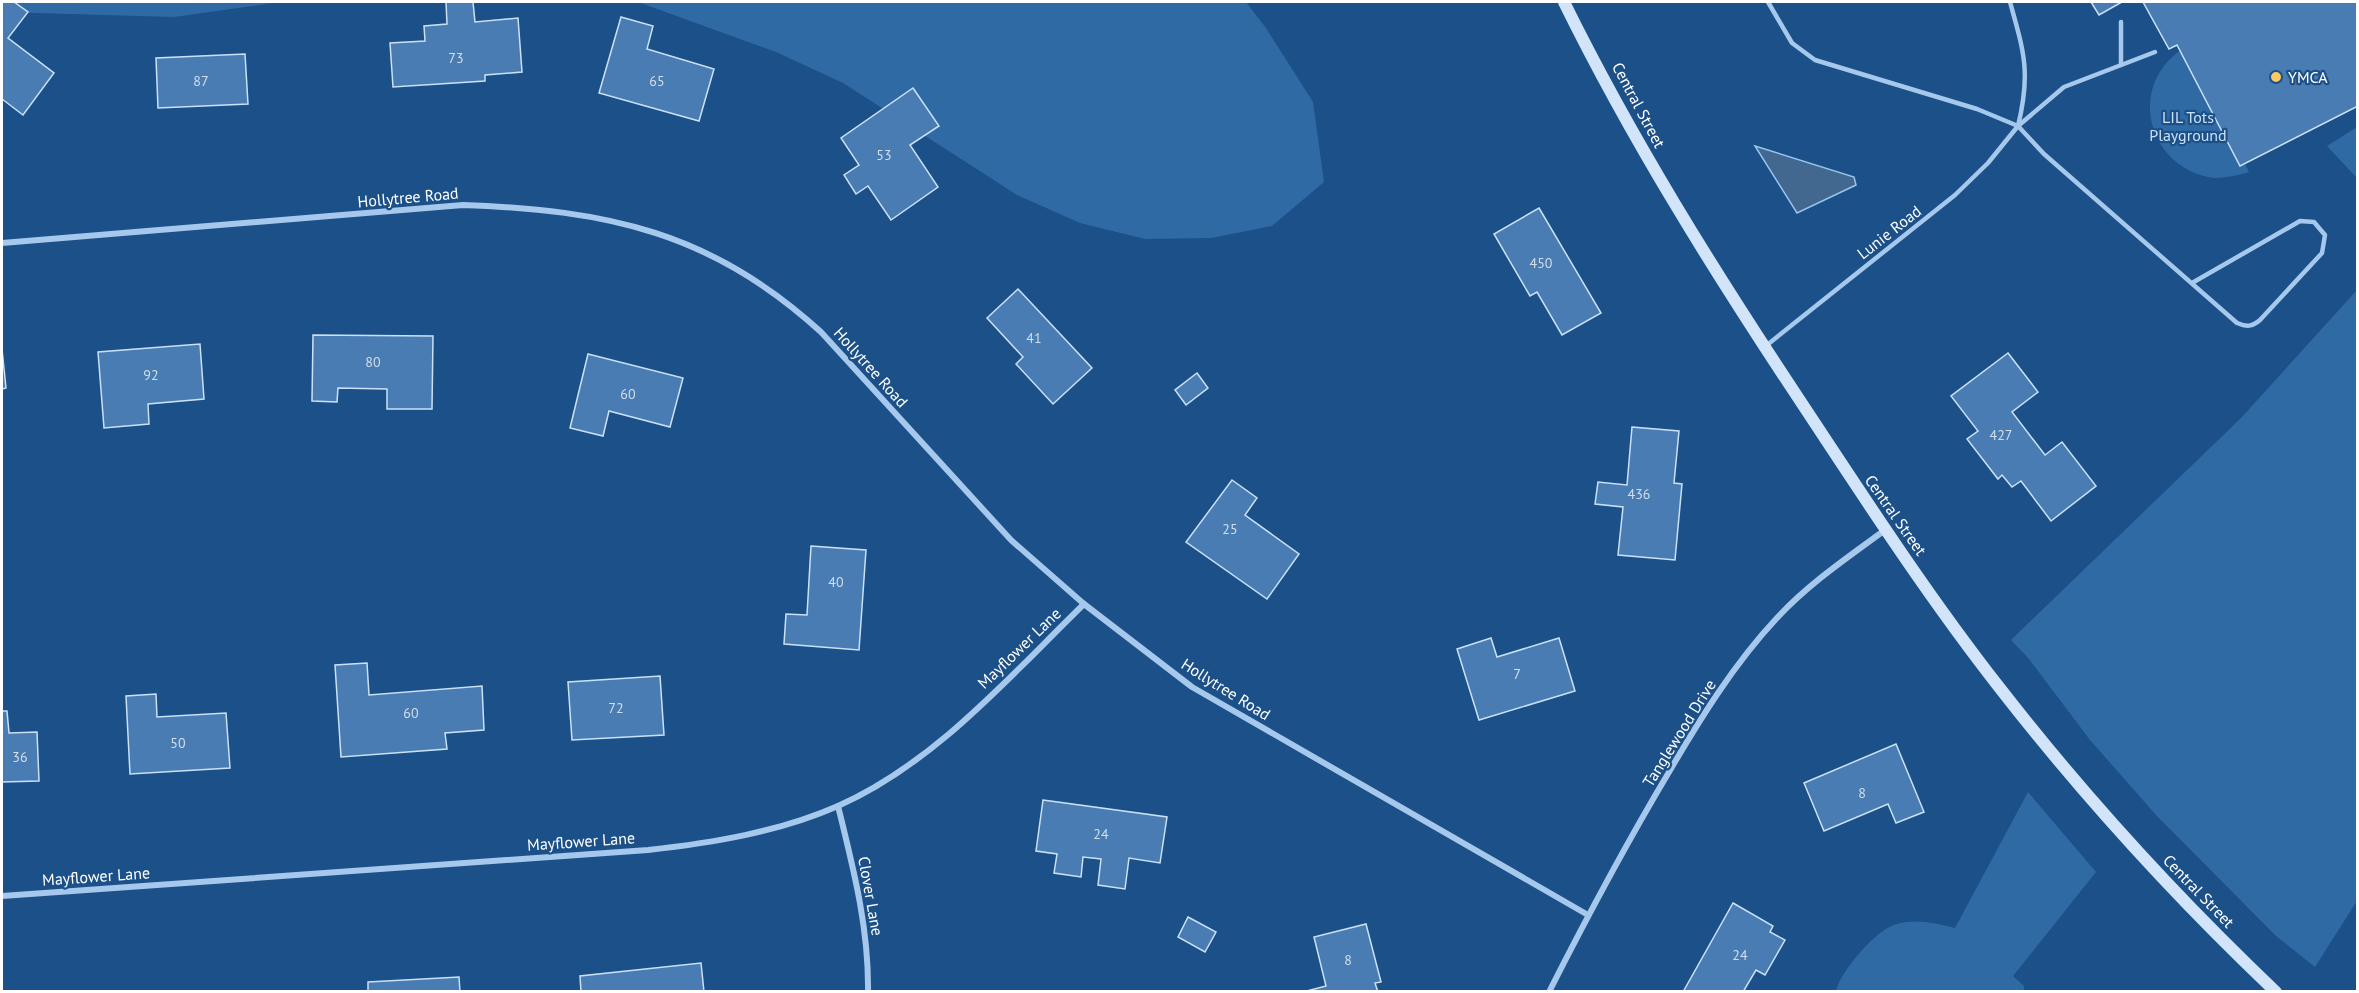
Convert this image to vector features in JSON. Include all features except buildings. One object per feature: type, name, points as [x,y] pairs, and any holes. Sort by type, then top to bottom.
[{"type":"main road","name":"Central Street","points":[[1564,2],[1664,186],[1764,347],[1885,530],[1999,687],[2114,826],[2229,947],[2276,992]]},
{"type":"street","name":"Hollytree Road","points":[[2,243],[463,206],[569,213],[603,218],[669,236],[731,264],[788,301],[821,332],[1011,540],[1084,604],[1192,687],[1588,915]]},
{"type":"street","name":"Tanglewood Drive","points":[[1549,992],[1612,868],[1684,746],[1731,675],[1776,618],[1834,567],[1885,530]]},
{"type":"street","name":"Mayflower Lane","points":[[2,896],[648,850],[714,842],[778,826],[838,806],[874,788],[944,736],[1084,604]]},
{"type":"street","name":"Clover Lane","points":[[838,806],[854,869],[866,935],[868,992]]},
{"type":"lane","points":[[1768,2],[1792,43],[1815,60],[1977,109],[2018,126],[2044,154],[2237,323],[2245,327],[2254,326],[2322,253],[2325,235],[2313,222],[2300,222],[2192,283]]},
{"type":"lane","points":[[2010,2],[2026,68],[2026,93],[2018,126]]},
{"type":"lane","points":[[2121,22],[2121,65]]},
{"type":"lane","points":[[2018,126],[2064,87],[2155,52]]},
{"type":"lane","name":"Lunie Road","points":[[1764,347],[1955,195],[1988,163],[2018,126]]},
{"type":"green space","points":[[2,2],[280,2],[174,17],[2,12]]},
{"type":"green space","points":[[638,2],[1246,2],[1266,28],[1313,102],[1324,182],[1272,226],[1211,238],[1145,239],[1080,223],[1017,195],[843,83],[776,52]]},
{"type":"green space","name":"LIL Tots Playground","points":[[2184,48],[2249,172],[2223,178],[2208,177],[2187,169],[2170,156],[2158,139],[2151,120],[2150,101],[2155,81],[2166,63]]},
{"type":"green space","points":[[2357,127],[2357,178],[2327,146]]},
{"type":"green space","points":[[2357,290],[2357,901],[2315,967],[2276,936],[2156,815],[2090,740],[2029,659],[2011,640],[2241,418]]},
{"type":"green space","points":[[2028,792],[2096,872],[2013,976],[2024,986],[2024,991],[1836,991],[1844,974],[1859,953],[1886,929],[1902,923],[1917,922],[1955,928]]},
{"type":"shaded area","points":[[1755,146],[1854,177],[1856,185],[1797,213]]},
{"type":"place","name":"YMCA","points":[[2276,77]]}]
